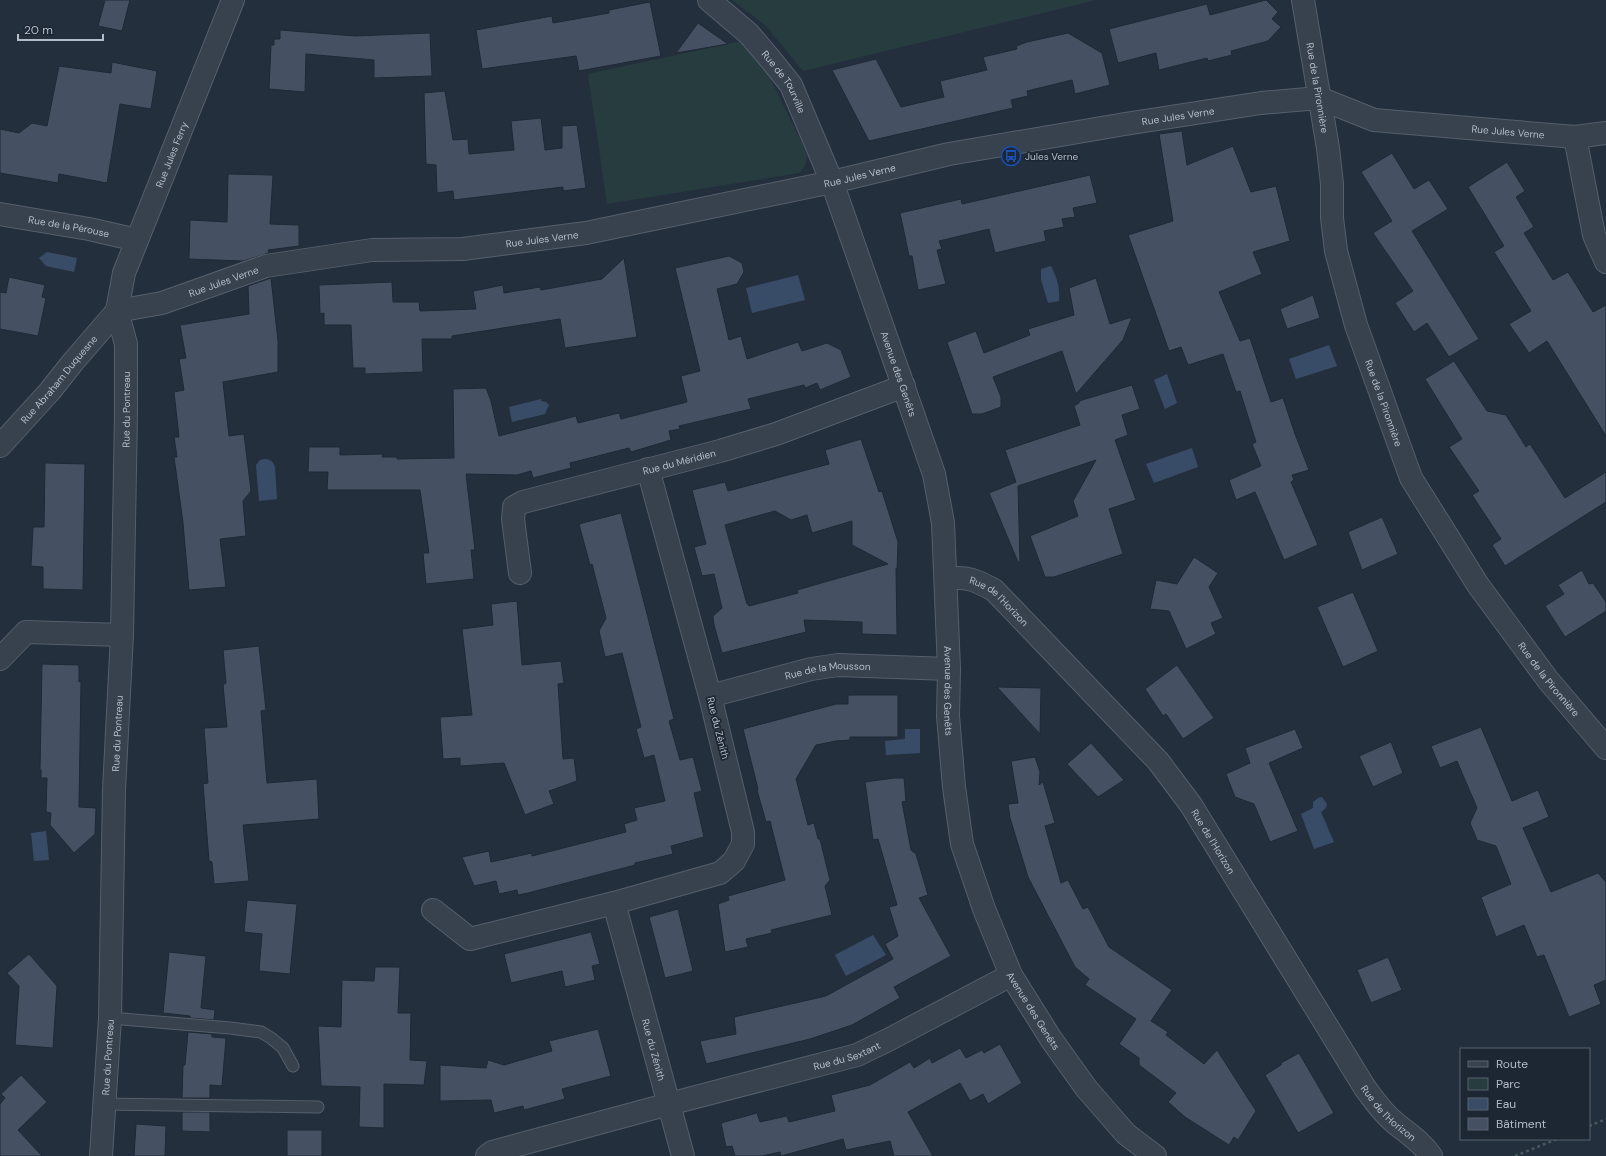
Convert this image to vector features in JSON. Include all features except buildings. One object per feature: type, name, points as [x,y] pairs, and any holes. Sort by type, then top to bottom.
[{"type":"street","name":"Rue Jules Ferry","points":[[118,311],[124,273],[232,0]]},
{"type":"street","name":"Rue de Tourville","points":[[709,0],[749,34],[791,85],[832,182]]},
{"type":"street","name":"Rue de la Pironnière","points":[[1303,0],[1328,148],[1332,184],[1332,218],[1336,251],[1356,325],[1411,478],[1478,585],[1548,680],[1606,748]]},
{"type":"street","name":"Rue Jules Verne","points":[[118,311],[162,303],[266,266],[372,250],[463,249],[586,233],[832,182],[949,154],[1261,102],[1319,98],[1374,120],[1575,137],[1606,133]]},
{"type":"street","points":[[1575,137],[1594,235],[1606,262]]},
{"type":"street","name":"Avenue des Genêts","points":[[832,182],[934,474],[943,523],[949,669],[948,716],[954,787],[962,844],[984,909],[1011,974],[1051,1039],[1086,1088],[1126,1134],[1155,1156]]},
{"type":"street","name":"Rue de la Pérouse","points":[[0,214],[89,229],[137,240]]},
{"type":"street","name":"Rue Abraham Duquesne","points":[[0,446],[50,391],[73,362],[118,311]]},
{"type":"street","name":"Rue du Pontreau","points":[[100,1156],[110,1018],[114,790],[122,635],[126,344],[118,311]]},
{"type":"street","name":"Rue du Méridien","points":[[520,573],[512,519],[514,508],[523,502],[720,451],[776,434],[904,386]]},
{"type":"street","name":"Rue du Zénith","points":[[433,910],[470,939],[614,903],[720,873],[734,861],[743,844],[744,832],[710,696],[648,470]]},
{"type":"street","name":"Rue de l'Horizon","points":[[946,579],[960,577],[974,580],[994,590],[1158,761],[1191,804],[1364,1088],[1384,1112],[1427,1150],[1431,1156]]},
{"type":"street","points":[[0,659],[26,632],[122,635]]},
{"type":"street","name":"Rue de la Mousson","points":[[710,696],[811,670],[838,665],[949,669]]},
{"type":"street","name":"Rue du Zénith","points":[[614,903],[669,1104]]},
{"type":"street","name":"Rue du Sextant","points":[[487,1156],[492,1152],[857,1055],[890,1039],[1011,974]]},
{"type":"street","points":[[669,1104],[683,1156]]},
{"type":"lane","points":[[110,1018],[261,1032],[283,1048],[293,1066]]},
{"type":"lane","points":[[104,1104],[318,1107]]},
{"type":"path","points":[[1590,1126],[1606,1119]]},
{"type":"path","points":[[1515,1156],[1555,1140]]},
{"type":"green space","points":[[732,0],[1096,0],[803,71],[766,26]]},
{"type":"green space","points":[[742,41],[770,78],[802,143],[807,157],[805,166],[800,173],[607,204],[588,74]]},
{"type":"water","points":[[47,252],[77,258],[74,272],[46,266],[39,258]]},
{"type":"water","points":[[1051,266],[1058,283],[1059,301],[1048,303],[1041,280],[1041,269]]},
{"type":"water","points":[[798,275],[805,300],[752,313],[746,288]]},
{"type":"water","points":[[1329,345],[1337,366],[1296,379],[1289,359]]},
{"type":"water","points":[[1167,374],[1177,403],[1165,409],[1154,380]]},
{"type":"water","points":[[541,399],[541,401],[546,402],[549,405],[545,414],[512,422],[509,407]]},
{"type":"water","points":[[1192,448],[1198,467],[1154,483],[1146,464]]},
{"type":"water","points":[[264,459],[271,461],[275,467],[277,499],[259,501],[256,465],[260,460]]},
{"type":"water","points":[[905,729],[920,729],[920,753],[886,755],[885,741],[905,739]]},
{"type":"water","points":[[1322,797],[1327,804],[1326,808],[1321,812],[1334,842],[1314,849],[1301,814],[1313,808],[1313,802]]},
{"type":"water","points":[[46,831],[49,860],[34,861],[31,833]]},
{"type":"water","points":[[873,935],[886,955],[846,976],[835,955]]},
{"type":"place","name":"Jules Verne","points":[[1011,156]]}]
